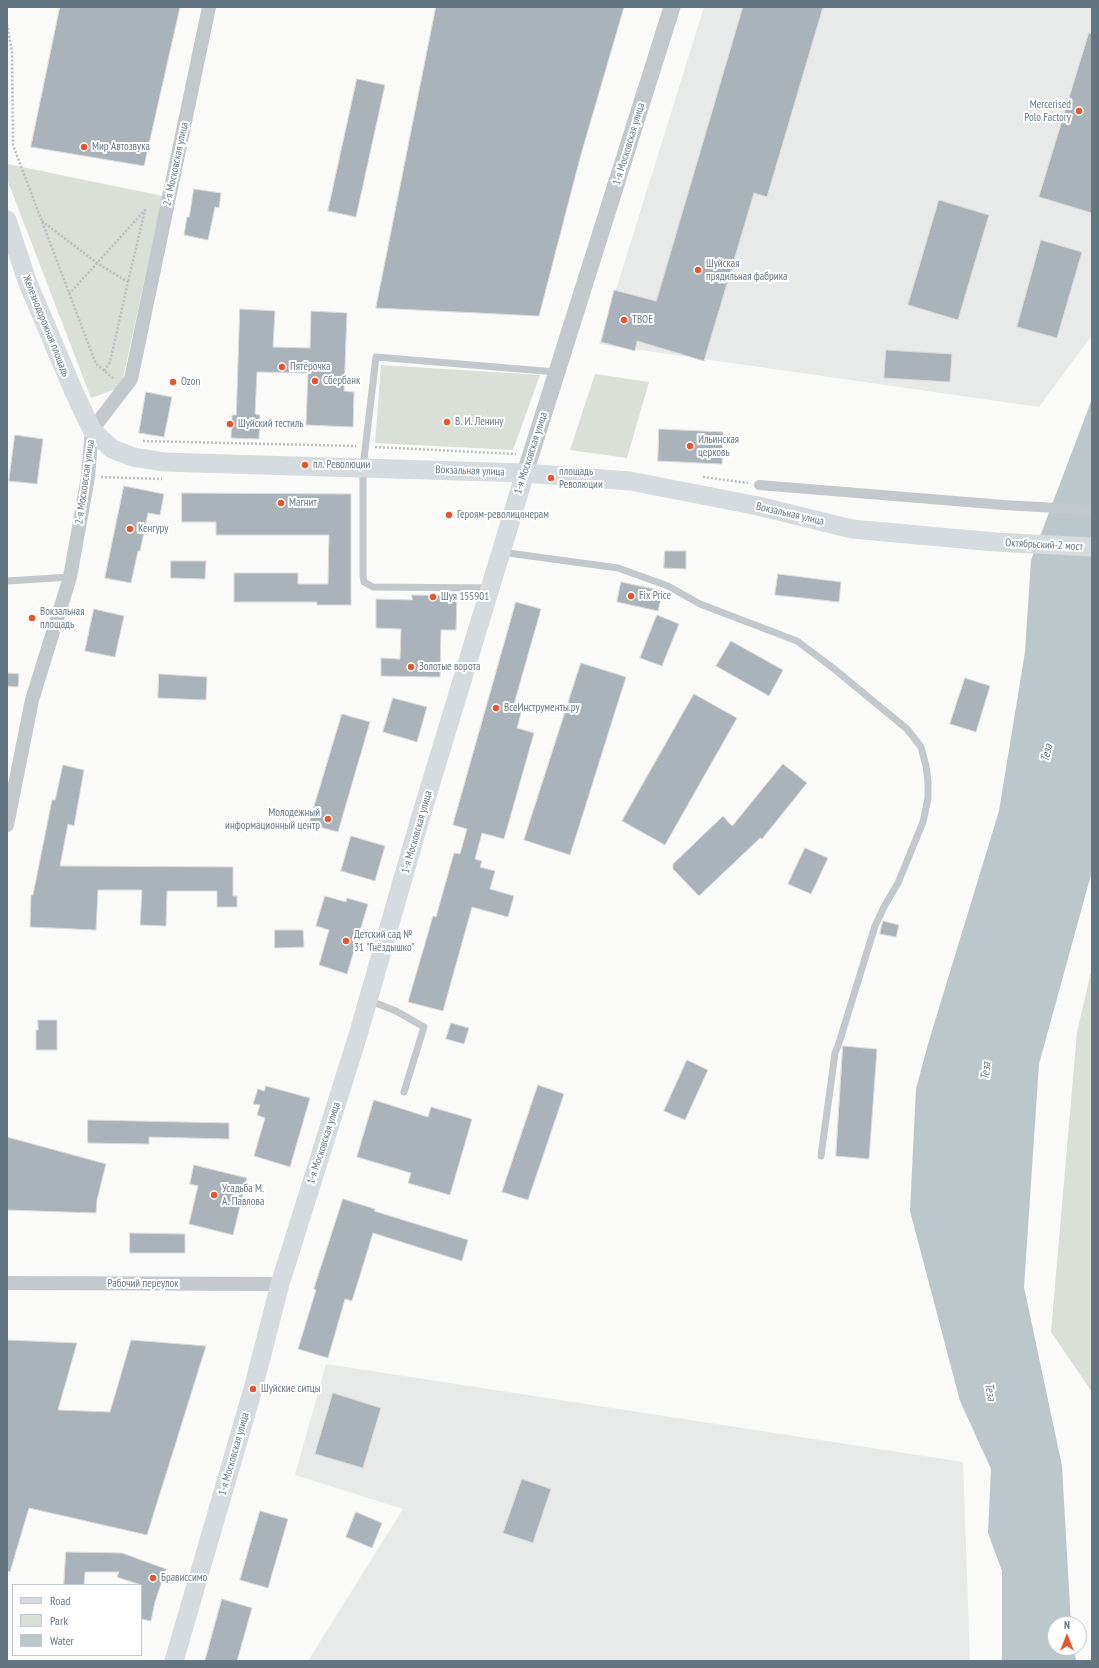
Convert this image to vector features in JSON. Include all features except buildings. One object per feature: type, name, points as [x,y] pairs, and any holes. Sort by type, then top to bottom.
[{"type":"main road","name":"Железнодорожная площадь","points":[[7,220],[28,281],[74,392],[92,430]]},
{"type":"main road","name":"Вокзальная улица","points":[[92,430],[112,448],[133,457],[164,462],[363,467],[525,474],[630,481],[758,506],[852,529],[996,542]]},
{"type":"main road","name":"1-я Московская улица","points":[[174,1661],[253,1389],[280,1284],[368,1000],[500,552],[525,474]]},
{"type":"main road","name":"Октябрьский-2 мост","points":[[996,542],[1092,547]]},
{"type":"street","name":"2-я Московская улица","points":[[7,825],[32,700],[70,578],[88,477],[92,430],[131,379],[209,7]]},
{"type":"street","name":"1-я Московская улица","points":[[525,474],[530,454],[672,7]]},
{"type":"street","points":[[759,485],[1004,505],[1092,510]]},
{"type":"street","name":"Рабочий переулок","points":[[7,1283],[280,1284]]},
{"type":"lane","points":[[490,588],[373,587],[366,584],[362,575],[363,467],[376,357],[557,372]]},
{"type":"lane","points":[[500,552],[618,568],[668,586],[700,604],[797,642],[833,668],[907,729],[921,746],[928,782],[928,798],[923,822],[898,883],[885,904],[875,926],[840,1043],[835,1053],[821,1156]]},
{"type":"lane","points":[[7,581],[70,578]]},
{"type":"lane","points":[[368,1000],[396,1011],[424,1027],[404,1092]]},
{"type":"path","points":[[7,24],[12,52],[13,145],[96,364],[114,380],[121,392]]},
{"type":"path","points":[[69,294],[145,210],[110,362],[104,371]]},
{"type":"path","points":[[42,221],[97,263],[128,282]]},
{"type":"path","points":[[142,441],[366,446],[530,454]]},
{"type":"shaded area","name":"Шуйская прядильная фабрика","points":[[704,7],[1092,7],[1092,335],[1039,407],[599,344]]},
{"type":"shaded area","points":[[326,1364],[963,1462],[970,1661],[308,1661],[403,1509],[295,1475]]},
{"type":"green space","points":[[7,164],[163,196],[121,387],[91,398],[7,179]]},
{"type":"green space","points":[[381,365],[540,375],[513,450],[375,443]]},
{"type":"green space","points":[[595,374],[649,382],[627,458],[570,450]]},
{"type":"green space","points":[[1092,968],[1092,1392],[1051,1332],[1077,1032]]},
{"type":"water","name":"Теза","points":[[1092,399],[1092,871],[1039,1064],[1024,1287],[1062,1466],[1071,1616],[1047,1616],[1047,1656],[1075,1656],[1076,1661],[1002,1661],[1002,1571],[988,1533],[991,1469],[960,1401],[910,1211],[916,1089],[928,1044],[999,811],[1025,652],[1031,560]]},
{"type":"place","name":"Mercerised Polo Factory","points":[[1079,111]]},
{"type":"place","name":"Мир Автозвука","points":[[84,147]]},
{"type":"place","name":"Шуйская прядильная фабрика","points":[[698,270]]},
{"type":"place","name":"ТВОЕ","points":[[624,320]]},
{"type":"place","name":"Пятёрочка","points":[[282,367]]},
{"type":"place","name":"Сбербанк","points":[[315,381]]},
{"type":"place","name":"Ozon","points":[[173,382]]},
{"type":"place","name":"В. И. Ленину","points":[[447,422]]},
{"type":"place","name":"Шуйский тестиль","points":[[230,424]]},
{"type":"place","name":"Ильинская церковь","points":[[690,446]]},
{"type":"place","name":"пл. Революции","points":[[305,465]]},
{"type":"place","name":"площадь Революции","points":[[551,478]]},
{"type":"place","name":"Магнит","points":[[281,503]]},
{"type":"place","name":"Героям-револицонерам","points":[[449,515]]},
{"type":"place","name":"Кенгуру","points":[[130,529]]},
{"type":"place","name":"Fix Price","points":[[631,596]]},
{"type":"place","name":"Шуя 155901","points":[[433,597]]},
{"type":"place","name":"Вокзальная площадь","points":[[32,618]]},
{"type":"place","name":"Золотые ворота","points":[[411,667]]},
{"type":"place","name":"ВсеИнструменты.ру","points":[[496,708]]},
{"type":"place","name":"Молодежный информационный центр","points":[[328,819]]},
{"type":"place","name":"Детский сад № 31 \"Гнёздышко\"","points":[[346,941]]},
{"type":"place","name":"Усадьба М. А. Павлова","points":[[214,1195]]},
{"type":"place","name":"Шуйские ситцы","points":[[253,1389]]},
{"type":"place","name":"Брависсимо","points":[[153,1578]]}]
